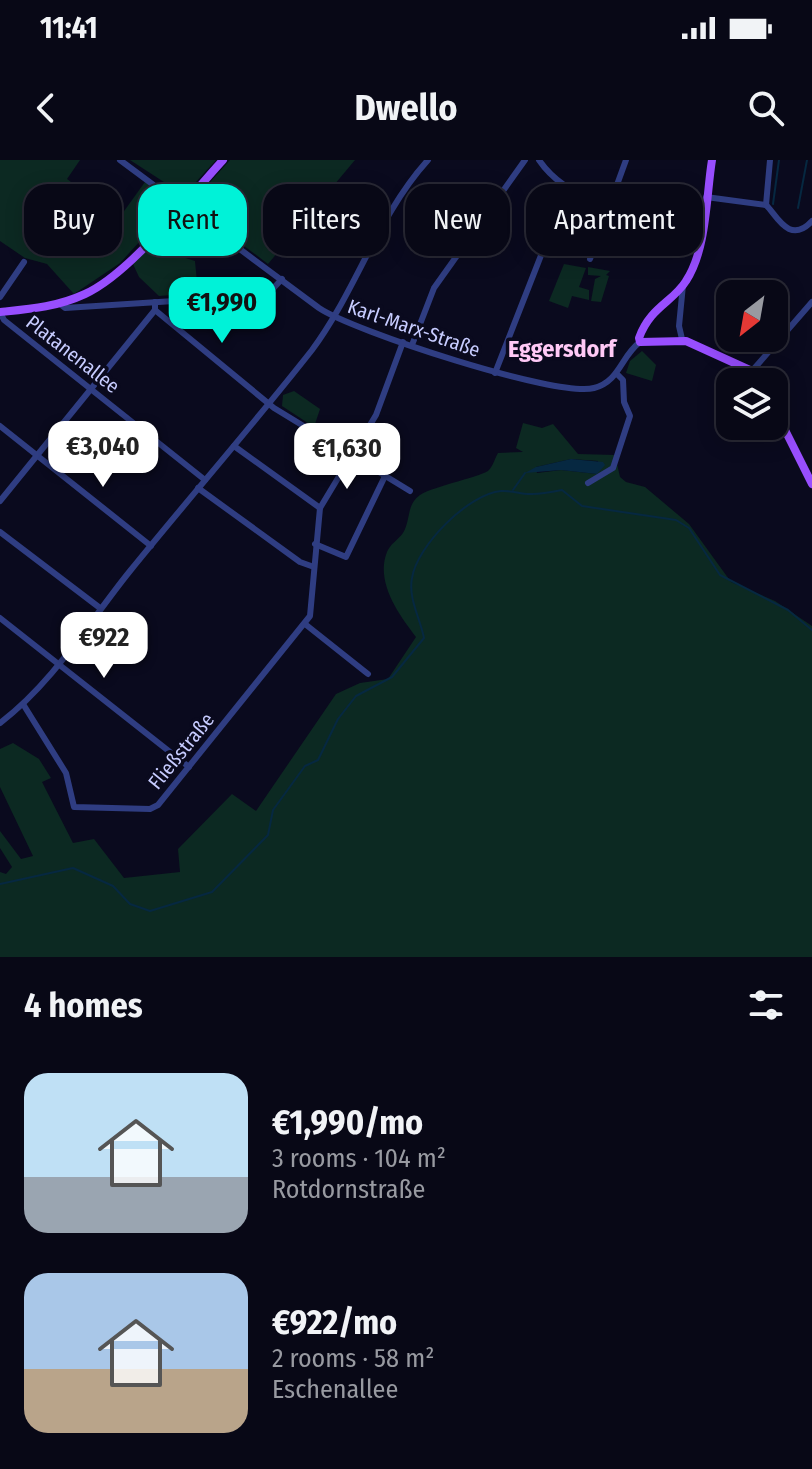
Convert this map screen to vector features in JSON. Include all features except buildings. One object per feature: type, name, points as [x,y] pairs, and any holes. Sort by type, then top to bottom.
[{"type":"main road","points":[[201,184],[223,160]]},
{"type":"main road","points":[[703,217],[712,160]]},
{"type":"main road","points":[[1,307],[75,303],[122,268],[138,251]]},
{"type":"main road","points":[[695,256],[683,285],[656,309],[640,335],[640,342],[682,339],[745,368]]},
{"type":"main road","points":[[788,436],[812,484]]},
{"type":"street","name":"Karl-Marx-Straße","points":[[120,160],[154,184]]},
{"type":"street","points":[[0,723],[6,713],[23,704],[60,663],[100,608],[269,403],[333,317],[410,182],[428,160]]},
{"type":"street","points":[[412,345],[434,288],[525,160]]},
{"type":"street","points":[[539,160],[560,184]]},
{"type":"street","points":[[617,184],[626,160]]},
{"type":"street","points":[[770,160],[766,205],[774,220],[795,229],[806,227],[812,221]]},
{"type":"street","points":[[706,197],[766,205]]},
{"type":"street","name":"Karl-Marx-Straße","points":[[247,253],[333,317],[495,373],[578,390],[596,388],[617,374]]},
{"type":"street","points":[[495,373],[541,256]]},
{"type":"street","points":[[1,307],[24,262]]},
{"type":"street","points":[[75,303],[155,306],[267,295],[282,279]]},
{"type":"street","points":[[682,339],[679,326],[683,285]]},
{"type":"street","points":[[755,368],[812,302]]},
{"type":"street","points":[[0,501],[155,306]]},
{"type":"street","points":[[155,306],[269,403],[410,491]]},
{"type":"street","name":"Platanenallee","points":[[1,307],[4,320],[205,480]]},
{"type":"street","name":"Fließstraße","points":[[23,704],[66,773],[74,807],[154,808],[305,624],[312,606],[320,508],[384,398],[403,342]]},
{"type":"street","points":[[588,483],[613,468],[629,422],[623,382],[617,374],[640,342]]},
{"type":"street","points":[[0,426],[151,546]]},
{"type":"street","points":[[234,446],[320,508]]},
{"type":"street","points":[[315,544],[346,557],[385,476]]},
{"type":"street","points":[[198,488],[300,562],[314,567]]},
{"type":"street","points":[[0,532],[100,608]]},
{"type":"street","points":[[0,618],[189,767]]},
{"type":"street","points":[[305,624],[368,674]]},
{"type":"green space","points":[[0,160],[80,160],[67,179],[74,184],[24,184],[24,256],[122,256],[122,214],[138,192],[138,243],[120,263],[74,294],[47,264],[25,258],[0,241]]},
{"type":"green space","points":[[130,160],[216,160],[194,184],[167,184]]},
{"type":"green space","points":[[230,160],[355,160],[335,184],[263,184],[263,256],[275,256],[268,264],[247,248],[247,184],[208,184]]},
{"type":"green space","points":[[140,256],[179,256],[195,261],[198,293],[159,296],[139,277],[133,264]]},
{"type":"green space","points":[[564,264],[586,268],[579,287],[589,290],[589,300],[572,296],[568,308],[549,301]]},
{"type":"green space","points":[[588,267],[610,271],[606,275],[609,276],[601,302],[591,301],[595,279],[601,276],[588,275]]},
{"type":"green space","points":[[642,351],[656,365],[652,381],[626,373],[630,361]]},
{"type":"green space","points":[[294,391],[320,409],[314,427],[282,406],[283,395]]},
{"type":"green space","points":[[523,423],[542,428],[553,424],[578,454],[615,455],[620,477],[626,482],[645,487],[689,524],[731,582],[775,601],[812,626],[812,957],[0,957],[0,872],[6,874],[12,867],[0,848],[0,831],[21,859],[33,856],[0,787],[0,749],[13,743],[39,759],[51,778],[42,782],[73,843],[94,839],[124,878],[180,872],[178,849],[232,794],[256,811],[336,694],[360,683],[388,679],[416,637],[391,598],[386,586],[384,563],[390,547],[403,533],[416,499],[427,492],[485,472],[498,453],[523,452],[516,448]],"holes":[[[571,459],[598,461],[597,474],[561,470],[537,473],[536,467]]]},
{"type":"water","points":[[571,459],[603,462],[605,465],[597,474],[561,470],[525,473],[536,467]]},
{"type":"waterway","points":[[773,204],[779,160]]},
{"type":"waterway","points":[[798,208],[807,160]]},
{"type":"waterway","points":[[513,490],[525,473]]},
{"type":"waterway","points":[[0,884],[73,868],[113,886],[130,904],[150,911],[212,892],[268,835],[273,810],[305,766],[318,760],[338,719],[356,696],[392,677],[424,638],[411,586],[416,565],[423,551],[446,524],[460,511],[488,494],[562,490],[582,506],[676,520],[689,528],[720,575],[788,610],[812,630]]},
{"type":"district","name":"Eggersdorf","points":[[562,349]]}]
